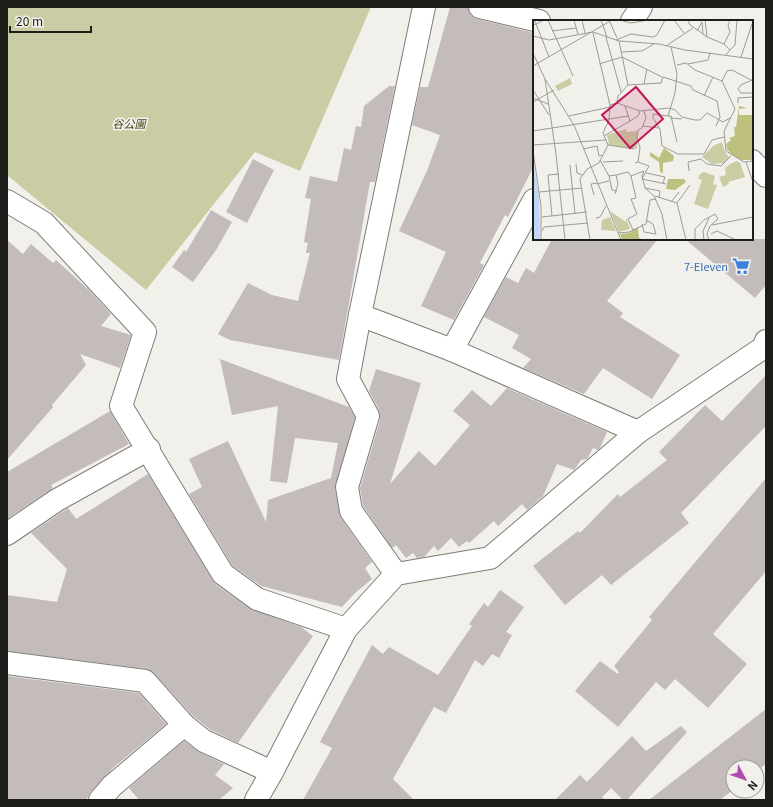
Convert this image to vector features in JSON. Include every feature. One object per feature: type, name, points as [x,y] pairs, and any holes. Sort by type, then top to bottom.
[{"type":"street","points":[[396,574],[351,511],[347,487],[368,416],[348,379],[424,7]]},
{"type":"street","points":[[480,7],[536,20]]},
{"type":"street","points":[[624,7],[627,20]]},
{"type":"street","points":[[633,20],[641,7]]},
{"type":"street","points":[[753,162],[766,176]]},
{"type":"street","points":[[7,200],[44,223],[145,332],[121,406],[223,574],[257,599],[346,629]]},
{"type":"street","points":[[452,350],[533,202]]},
{"type":"street","points":[[360,315],[452,350],[638,432]]},
{"type":"street","points":[[256,800],[346,629],[396,574],[490,558],[638,432],[765,347]]},
{"type":"street","points":[[7,534],[57,500],[149,450]]},
{"type":"street","points":[[7,663],[145,681],[184,725],[204,741],[272,772]]},
{"type":"street","points":[[100,800],[112,786],[184,725]]},
{"type":"green space","name":"谷公園","points":[[7,7],[371,7],[300,171],[255,152],[146,290],[7,175]]},
{"type":"building","points":[[450,7],[468,8],[471,16],[477,19],[533,33],[533,168],[508,217],[505,215],[480,263],[484,265],[454,320],[421,306],[446,252],[399,231],[427,171],[440,135],[412,125],[420,87],[428,87]]},
{"type":"building","points":[[389,86],[395,86],[375,182],[370,182],[339,360],[230,340],[218,334],[248,283],[272,295],[298,301],[310,253],[306,253],[308,243],[304,242],[311,199],[305,198],[310,176],[337,182],[344,148],[351,150],[356,126],[361,127],[364,106]]},
{"type":"building","points":[[253,159],[274,170],[247,223],[226,212]]},
{"type":"building","points":[[211,210],[232,222],[216,250],[193,282],[172,267],[184,250],[186,252]]},
{"type":"building","name":"7-Eleven","points":[[766,239],[766,285],[755,298],[686,240]]},
{"type":"building","points":[[7,240],[23,254],[31,244],[53,263],[56,260],[90,291],[111,314],[101,326],[131,335],[120,368],[80,354],[86,365],[52,405],[53,407],[7,460]]},
{"type":"building","points":[[551,240],[657,240],[607,301],[623,313],[620,317],[680,355],[652,399],[603,368],[584,394],[523,368],[531,359],[512,348],[519,335],[484,317],[506,277],[518,283],[526,268],[534,273]]},
{"type":"building","points":[[220,359],[349,407],[355,417],[335,489],[341,518],[372,562],[365,568],[372,579],[355,593],[342,607],[261,586],[232,565],[189,494],[202,487],[189,459],[228,441],[266,522],[268,500],[331,478],[338,443],[295,438],[287,483],[270,481],[278,406],[232,415]]},
{"type":"building","points":[[376,369],[421,383],[390,484],[419,451],[435,466],[470,425],[453,411],[472,390],[491,406],[507,388],[607,432],[600,448],[598,450],[593,448],[587,459],[581,460],[574,470],[557,464],[543,496],[527,510],[522,504],[498,526],[494,521],[469,543],[467,541],[459,547],[451,538],[438,551],[434,546],[424,557],[417,558],[413,553],[406,558],[396,545],[392,548],[363,506],[360,488],[380,420],[379,410],[369,391]]},
{"type":"building","points":[[766,375],[766,426],[681,513],[689,523],[611,585],[602,575],[565,605],[533,566],[578,531],[580,533],[618,494],[620,497],[667,460],[659,452],[705,405],[722,421]]},
{"type":"building","points":[[110,411],[129,444],[51,485],[53,488],[7,519],[7,472]]},
{"type":"building","points":[[148,474],[215,584],[250,609],[301,627],[313,636],[238,743],[211,730],[193,716],[154,673],[147,669],[7,651],[7,595],[57,602],[67,569],[31,533],[68,508],[76,519]]},
{"type":"building","points":[[766,478],[766,571],[713,634],[747,664],[708,708],[675,679],[665,690],[656,682],[618,727],[575,691],[600,661],[618,674],[619,672],[614,666],[652,620],[649,617]]},
{"type":"building","points":[[500,590],[524,607],[506,632],[512,635],[499,658],[492,654],[483,666],[475,660],[446,713],[434,707],[393,779],[414,800],[303,800],[332,748],[320,742],[372,645],[383,654],[389,647],[438,675],[472,626],[469,624],[484,603],[488,607]]},
{"type":"building","points":[[7,676],[139,693],[166,724],[113,768],[91,792],[86,800],[7,800]]},
{"type":"building","points":[[766,709],[766,764],[765,765],[765,759],[725,759],[725,796],[720,800],[649,800]]},
{"type":"building","points":[[681,726],[687,732],[627,800],[623,800],[611,788],[602,797],[605,800],[555,800],[580,775],[587,782],[632,736],[646,751]]},
{"type":"building","points":[[184,741],[199,752],[224,764],[215,775],[233,788],[219,800],[139,800],[129,788]]},
{"type":"place","name":"7-Eleven","points":[[741,266]]}]
